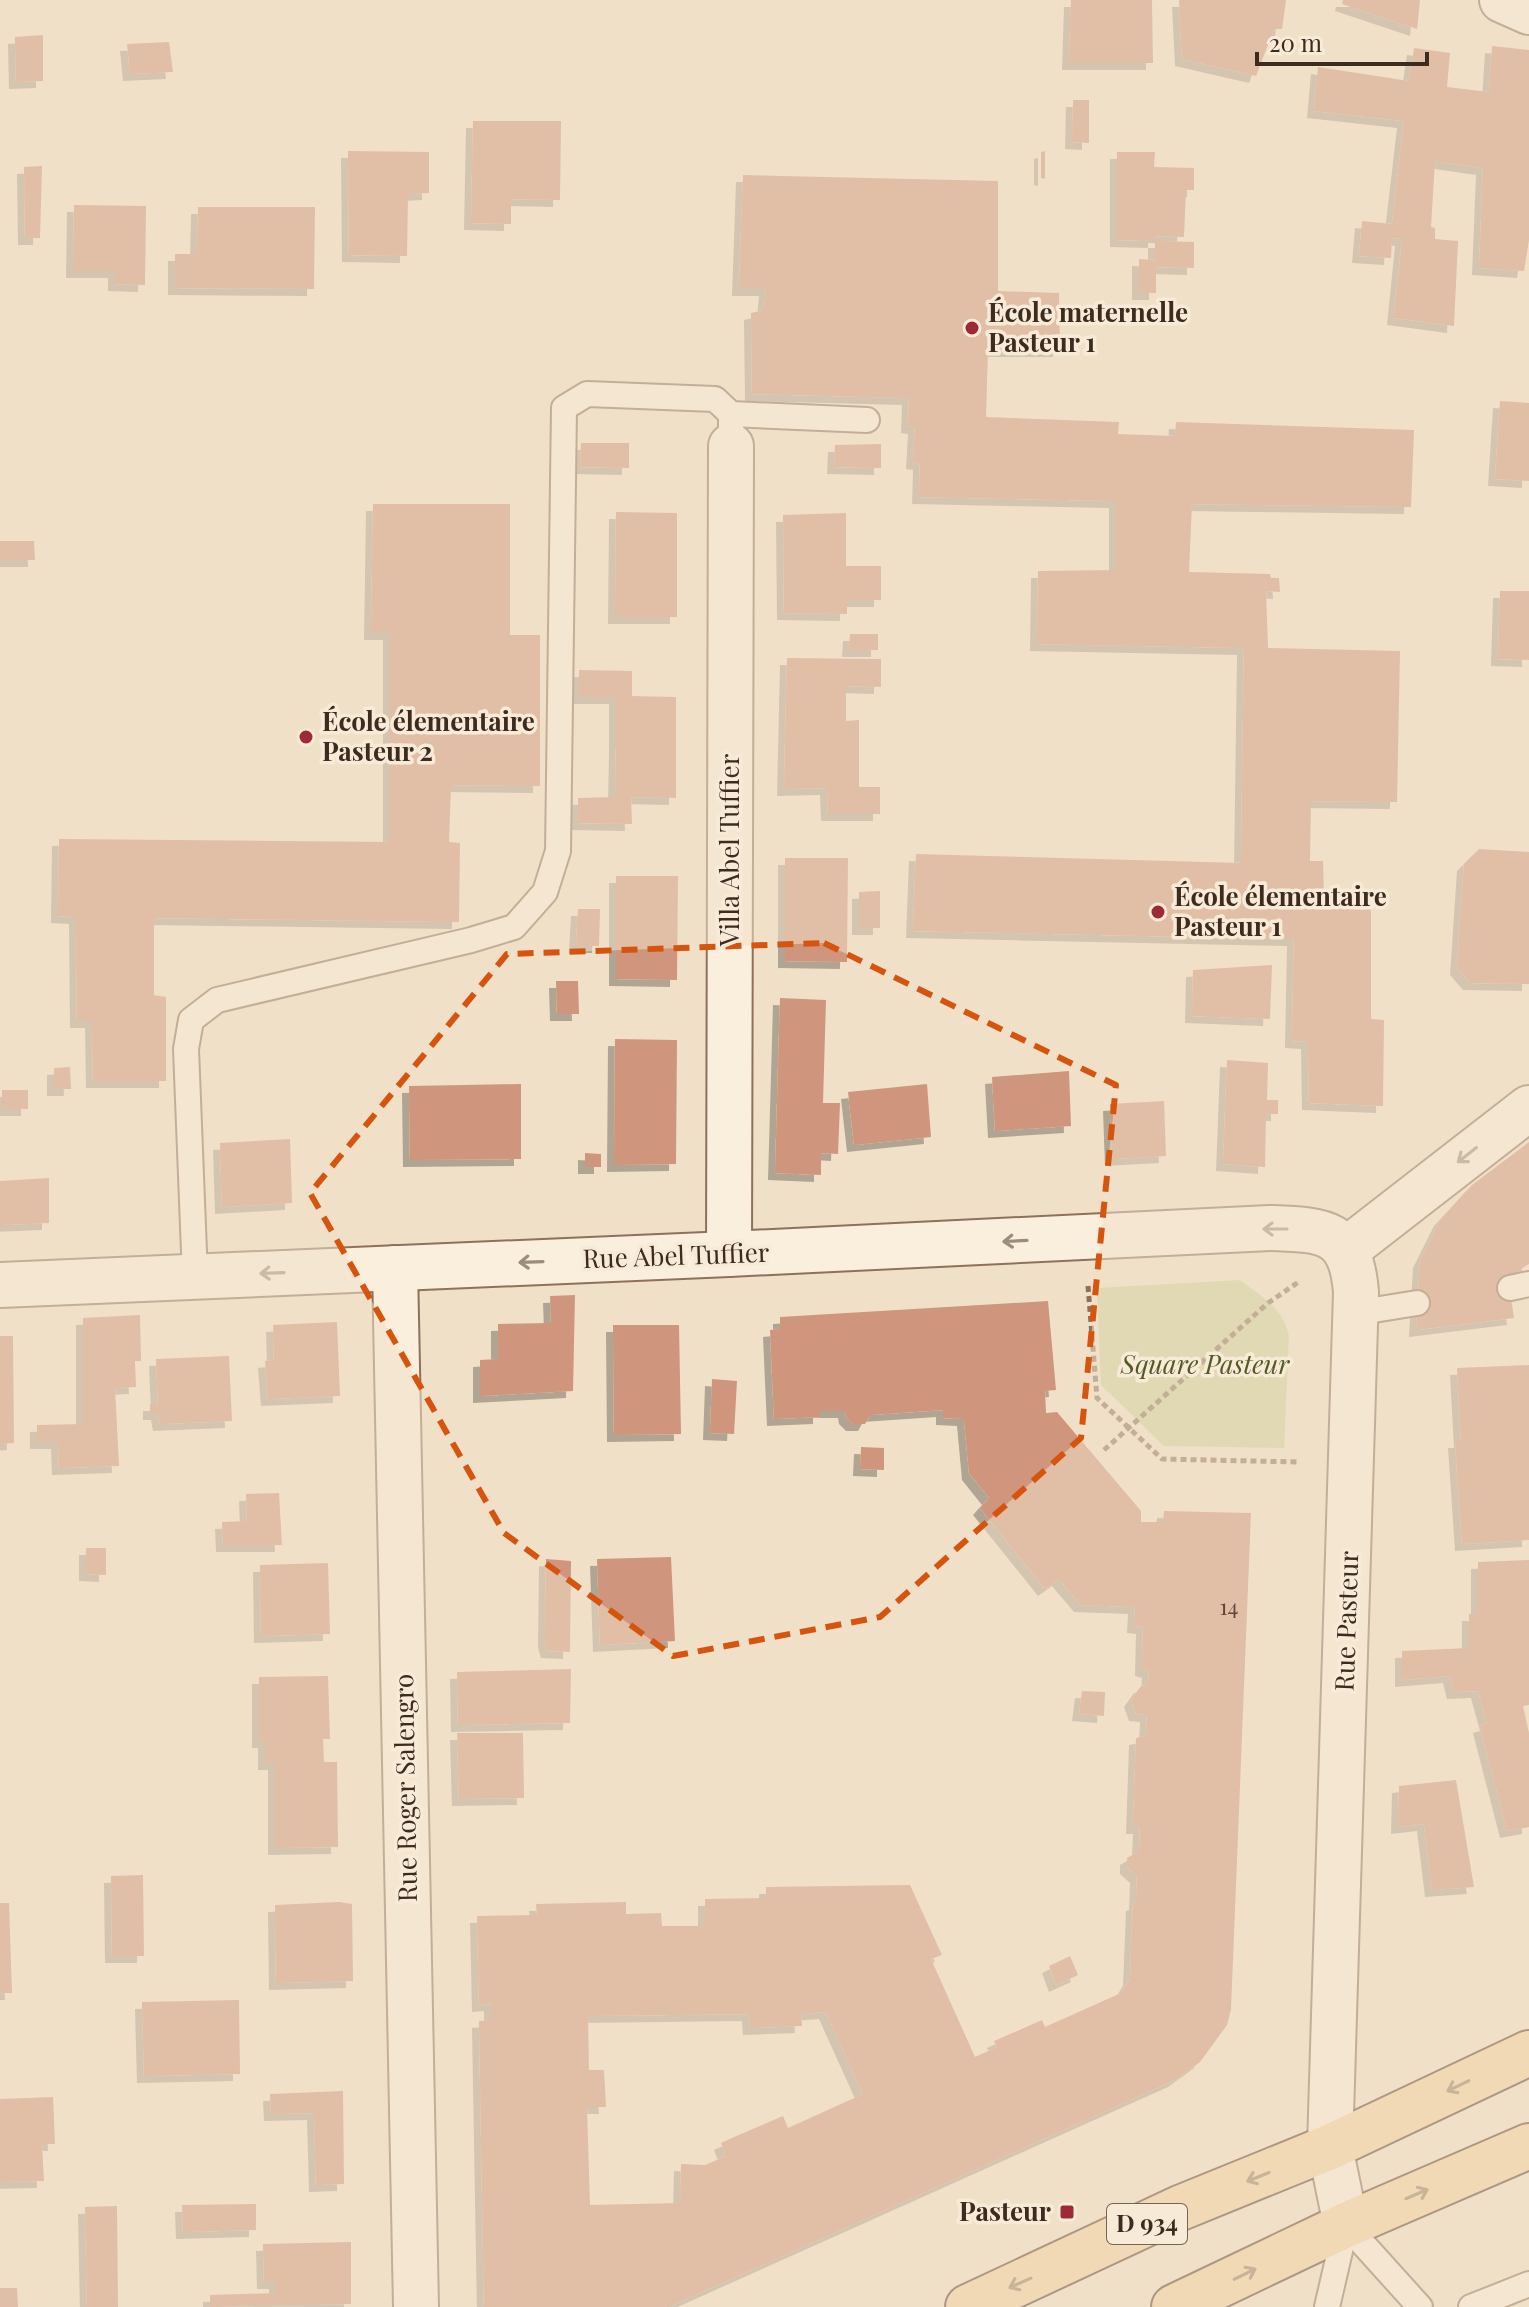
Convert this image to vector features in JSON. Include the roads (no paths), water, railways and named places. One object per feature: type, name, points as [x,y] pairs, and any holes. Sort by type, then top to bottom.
[{"type":"main road","name":"D 934","points":[[968,2307],[1180,2208],[1330,2147],[1529,2053]]},
{"type":"main road","points":[[1174,2307],[1346,2225],[1529,2146]]},
{"type":"street","points":[[1502,0],[1529,12]]},
{"type":"street","name":"Villa Abel Tuffier","points":[[729,1254],[731,430]]},
{"type":"street","points":[[1346,1250],[1529,1108]]},
{"type":"street","name":"Rue Abel Tuffier","points":[[0,1285],[1270,1228],[1312,1229],[1330,1235],[1346,1250]]},
{"type":"street","name":"Rue Pasteur","points":[[1346,1250],[1354,1268],[1355,1313],[1330,2147],[1346,2225]]},
{"type":"street","name":"Rue Roger Salengro","points":[[395,1268],[416,2307]]},
{"type":"lane","points":[[195,1277],[186,1049],[191,1020],[217,1000],[514,927],[545,892],[558,851],[564,408],[587,394],[715,399],[731,430],[867,420]]},
{"type":"lane","points":[[1355,1313],[1417,1303]]},
{"type":"lane","points":[[1327,2307],[1346,2225]]},
{"type":"lane","points":[[1346,2225],[1420,2307]]},
{"type":"lane","points":[[1471,2307],[1529,2284]]},
{"type":"place","name":"École maternelle Pasteur 1","points":[[972,328]]},
{"type":"place","name":"École élementaire Pasteur 2","points":[[306,737]]},
{"type":"place","name":"École élementaire Pasteur 1","points":[[1158,912]]},
{"type":"place","name":"Pasteur","points":[[1067,2212]]},
{"type":"park label","name":"Square Pasteur","points":[[1205,1365]]}]
